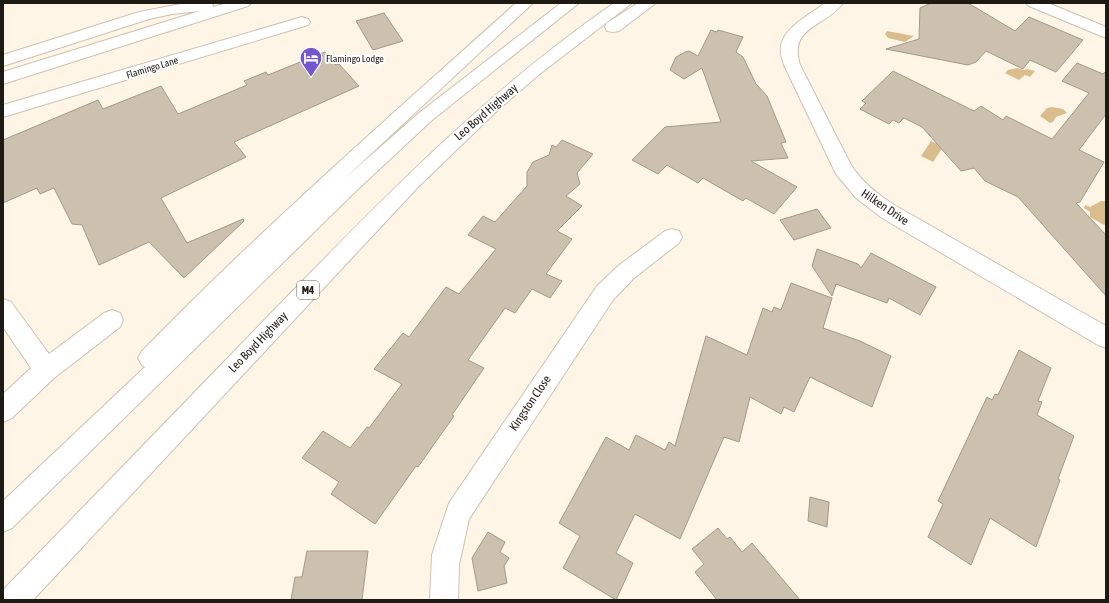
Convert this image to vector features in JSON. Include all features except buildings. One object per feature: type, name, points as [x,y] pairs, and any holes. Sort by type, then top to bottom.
[{"type":"main road","points":[[3,516],[189,316],[319,192],[525,3]]},
{"type":"main road","points":[[3,519],[355,180],[425,118],[571,3]]},
{"type":"main road","name":"Leo Boyd Highway","points":[[13,600],[350,245],[450,143],[530,73],[624,3]]},
{"type":"main road","points":[[350,245],[496,117],[604,32],[648,3]]},
{"type":"main road","name":"Hilken Drive","points":[[835,3],[796,34],[790,44],[788,53],[792,65],[843,169],[852,183],[865,196],[889,212],[1106,338]]},
{"type":"main road","points":[[1034,3],[1106,32]]},
{"type":"main road","points":[[3,61],[145,15],[172,9],[200,6],[239,5]]},
{"type":"main road","points":[[3,78],[239,5]]},
{"type":"main road","name":"Flamingo Lane","points":[[3,111],[302,22]]},
{"type":"main road","name":"Kingston Close","points":[[444,600],[443,572],[446,552],[458,512],[605,293],[626,272],[672,237]]},
{"type":"main road","points":[[3,309],[46,370]]},
{"type":"main road","points":[[3,410],[46,370],[112,320]]},
{"type":"shaded area","points":[[887,31],[914,36],[905,42],[888,38],[885,34]]},
{"type":"shaded area","points":[[1017,68],[1035,71],[1030,77],[1025,75],[1019,80],[1005,73],[1008,70]]},
{"type":"shaded area","points":[[1052,107],[1063,109],[1067,113],[1056,117],[1053,122],[1050,123],[1040,116],[1047,108]]},
{"type":"shaded area","points":[[931,141],[943,147],[933,162],[921,156]]},
{"type":"shaded area","points":[[1101,201],[1106,201],[1106,224],[1104,225],[1090,217],[1090,212],[1084,208],[1085,205],[1090,207]]},
{"type":"place","name":"Flamingo Lodge","points":[[311,78]]}]
